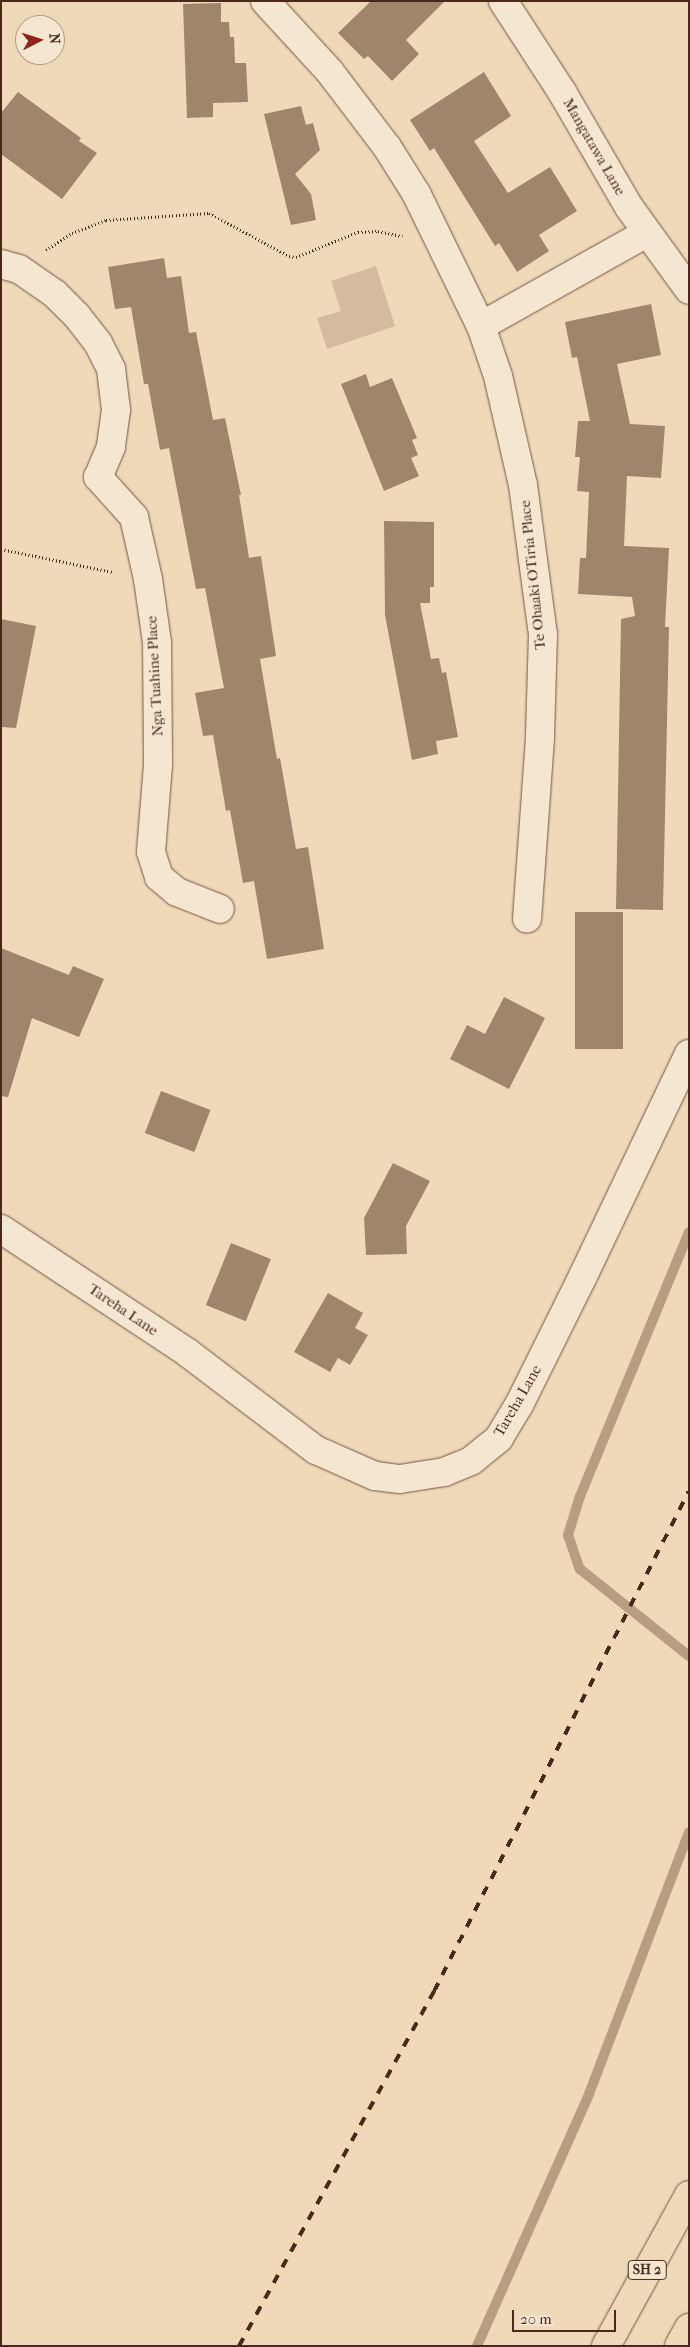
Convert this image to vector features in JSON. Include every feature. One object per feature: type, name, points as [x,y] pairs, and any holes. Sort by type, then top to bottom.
[{"type":"highway","name":"SH 2","points":[[606,2346],[689,2195]]},
{"type":"highway","points":[[679,2346],[689,2328]]},
{"type":"street","name":"Te Ohaaki OTiria Place","points":[[265,1],[330,72],[362,112],[416,193],[481,326],[500,385],[523,485],[543,634],[540,738],[527,919]]},
{"type":"street","name":"Mangatawa Lane","points":[[503,1],[562,92],[629,207],[689,290]]},
{"type":"street","points":[[481,326],[647,233]]},
{"type":"street","name":"Nga Tuahine Place","points":[[10,266],[44,284],[76,316],[98,343],[111,369],[116,410],[111,447],[98,477],[134,517],[148,579],[157,642],[158,765],[151,852],[159,878],[178,892],[220,910]]},
{"type":"street","name":"Tareha Lane","points":[[1,1229],[188,1353],[316,1450],[375,1476],[400,1480],[444,1472],[471,1461],[499,1438],[519,1405],[689,1054]]},
{"type":"path","points":[[10,266],[72,233],[106,220],[208,213],[289,256],[296,257],[358,232],[378,231],[444,248]]},
{"type":"path","points":[[1,548],[148,579]]},
{"type":"shaded area","points":[[376,266],[395,326],[327,349],[317,318],[341,311],[331,281]]},
{"type":"building","points":[[371,1],[445,1],[406,40],[419,54],[392,81],[368,56],[364,59],[338,33]]},
{"type":"building","points":[[221,3],[221,22],[229,22],[230,37],[234,37],[235,63],[246,63],[248,102],[213,103],[213,117],[187,118],[183,4]]},
{"type":"building","points":[[484,72],[511,116],[474,141],[508,193],[550,167],[577,211],[539,235],[549,251],[517,272],[499,243],[495,246],[434,148],[430,151],[410,120]]},
{"type":"building","points":[[18,92],[81,138],[79,141],[97,153],[62,199],[1,154],[1,113]]},
{"type":"building","points":[[301,106],[306,125],[313,123],[320,150],[295,174],[311,194],[316,220],[291,225],[264,114]]},
{"type":"building","points":[[164,258],[167,278],[181,276],[189,333],[196,332],[213,420],[225,418],[241,495],[239,495],[249,558],[261,556],[276,656],[260,659],[277,759],[280,758],[296,849],[308,847],[324,949],[267,959],[254,881],[243,883],[230,810],[226,811],[213,735],[203,736],[195,693],[224,688],[205,588],[196,589],[169,448],[160,450],[148,384],[144,384],[131,307],[115,309],[108,267]]},
{"type":"building","points":[[651,304],[661,355],[617,364],[630,424],[665,426],[661,478],[627,476],[624,546],[669,548],[665,627],[669,627],[663,910],[616,909],[621,619],[635,616],[632,597],[578,594],[580,558],[586,558],[589,492],[577,491],[580,457],[575,457],[578,421],[590,421],[577,357],[572,358],[565,322]]},
{"type":"building","points":[[366,374],[370,387],[392,378],[417,438],[412,440],[418,455],[411,458],[419,476],[384,491],[341,384]]},
{"type":"building","points":[[384,521],[434,522],[434,587],[430,587],[430,603],[420,603],[431,659],[439,658],[442,673],[446,672],[458,737],[436,741],[438,754],[412,760],[385,615]]},
{"type":"building","points":[[1,619],[36,626],[16,728],[1,727]]},
{"type":"building","points":[[575,912],[623,912],[623,1049],[575,1049]]},
{"type":"building","points":[[1,948],[69,975],[73,966],[104,979],[79,1037],[32,1018],[8,1097],[1,1096]]},
{"type":"building","points":[[504,997],[545,1018],[509,1089],[450,1059],[467,1025],[485,1034]]},
{"type":"building","points":[[161,1091],[210,1110],[194,1152],[145,1133]]},
{"type":"building","points":[[393,1163],[430,1181],[406,1226],[407,1254],[366,1255],[364,1218]]},
{"type":"building","points":[[231,1243],[271,1259],[246,1321],[206,1305]]},
{"type":"building","points":[[328,1293],[363,1313],[355,1328],[368,1335],[350,1365],[338,1358],[330,1372],[294,1352]]},
{"type":"waterway","points":[[689,1232],[580,1496],[568,1535],[580,1569],[689,1656]]},
{"type":"waterway","points":[[477,2346],[589,2094],[689,1832]]},
{"type":"railway","points":[[239,2346],[434,1991],[689,1491]]}]
